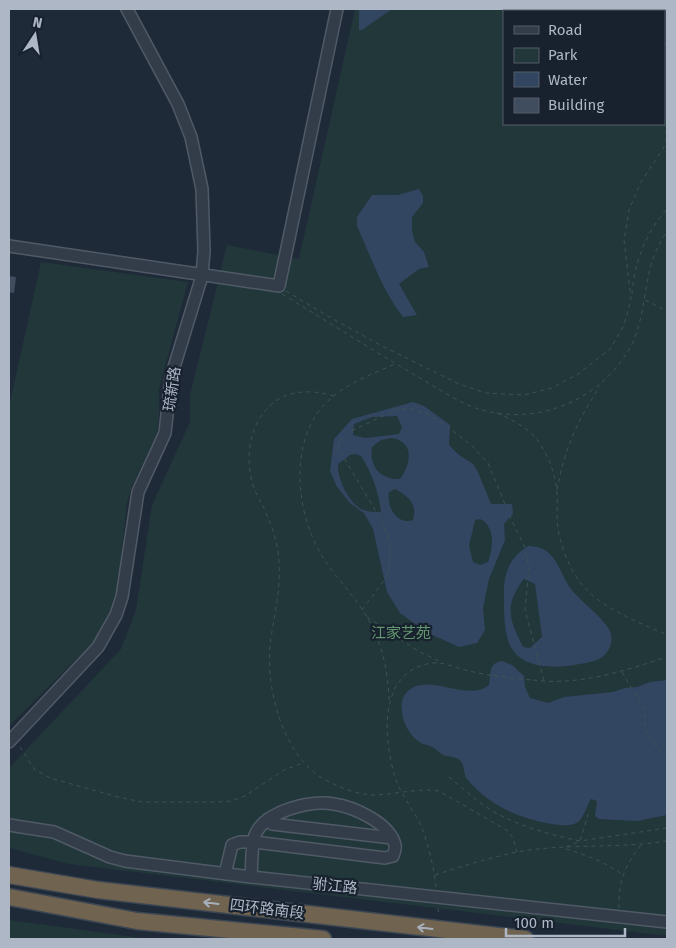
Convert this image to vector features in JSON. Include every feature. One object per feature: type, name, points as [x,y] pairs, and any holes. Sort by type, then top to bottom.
[{"type":"highway","points":[[9,870],[98,890]]},
{"type":"highway","name":"四环路南段","points":[[9,875],[98,890],[525,939]]},
{"type":"highway","name":"四环路南段","points":[[9,897],[137,921],[323,939]]},
{"type":"highway","points":[[9,905],[137,921]]},
{"type":"street","name":"琉新路","points":[[11,740],[98,647],[116,615],[122,597],[138,492],[165,433],[171,377],[202,276],[204,252],[202,189],[191,137],[178,104],[127,9]]},
{"type":"street","points":[[9,246],[279,286],[338,9]]},
{"type":"street","points":[[225,874],[232,845],[240,842],[254,842],[385,858],[393,856],[396,846],[384,828],[369,816],[349,808],[334,804],[316,803],[296,807],[268,819],[260,828],[254,842],[251,877]]},
{"type":"street","points":[[268,819],[272,824],[392,838]]},
{"type":"street","name":"驸江路","points":[[9,824],[54,832],[110,857],[125,861],[251,877],[667,922]]},
{"type":"path","points":[[632,299],[624,240],[629,210],[640,182],[667,143],[665,125]]},
{"type":"path","points":[[667,209],[645,242],[633,277],[632,299],[624,324],[610,349],[578,374],[552,388],[524,395],[485,393],[459,384],[382,346],[279,286],[278,291],[396,364],[467,405],[497,413],[520,414],[549,411],[580,399],[600,385],[611,374],[632,344],[640,322],[652,263],[658,246],[667,231]]},
{"type":"path","points":[[644,300],[667,311]]},
{"type":"path","points":[[396,364],[342,389],[323,406],[309,428],[302,447],[300,470],[301,495],[309,527],[321,555],[367,617],[382,651],[388,680],[388,740],[395,778],[423,830],[435,875],[439,917]]},
{"type":"path","points":[[557,492],[566,449],[586,407],[600,385]]},
{"type":"path","points":[[334,396],[321,392],[304,391],[290,394],[275,401],[263,412],[254,427],[250,442],[249,460],[252,483],[276,539],[280,563],[279,590],[270,648],[271,681],[276,708],[286,736],[304,762],[321,778],[348,790],[374,795],[427,789],[439,791],[508,831],[513,838],[517,852]]},
{"type":"path","points":[[362,610],[389,574],[390,541],[380,518],[338,448],[340,440],[351,432],[396,410],[411,408],[430,415],[472,446],[488,464],[524,546],[529,567],[525,610],[544,682]]},
{"type":"path","points":[[497,413],[518,424],[532,435],[548,456],[557,492],[558,528],[562,548],[574,572],[584,586],[609,608],[667,635]]},
{"type":"path","points":[[367,617],[418,651],[443,663],[482,674],[544,682],[591,678],[622,672],[667,657]]},
{"type":"path","points":[[389,700],[396,685],[408,671],[431,664],[443,663]]},
{"type":"path","points":[[622,672],[645,711],[645,728],[660,752],[666,756]]},
{"type":"path","points":[[11,740],[34,769],[50,778],[142,802],[231,801],[246,796],[284,770],[304,762]]},
{"type":"path","points":[[449,777],[475,800],[504,818],[535,830],[580,842]]},
{"type":"path","points":[[580,842],[588,814]]},
{"type":"path","points":[[563,848],[580,842],[667,828]]},
{"type":"path","points":[[435,875],[472,863],[517,852],[642,845],[667,841]]},
{"type":"path","points":[[619,916],[618,892],[623,875],[630,860],[642,845]]},
{"type":"path","points":[[563,848],[584,854],[613,867],[623,875]]},
{"type":"green space","name":"江家艺苑","points":[[355,9],[667,9],[667,936],[69,864],[9,848],[9,768],[121,649],[136,610],[152,505],[190,422],[190,395],[227,245],[299,259]]},
{"type":"green space","points":[[41,262],[188,282],[159,389],[157,433],[131,489],[127,503],[117,595],[113,611],[93,643],[9,726],[9,407]]},
{"type":"green space","points":[[9,920],[149,939],[9,939]]},
{"type":"water","points":[[359,9],[392,9],[362,30],[359,30]]},
{"type":"water","points":[[419,189],[423,196],[423,203],[412,217],[412,230],[415,242],[424,252],[429,267],[419,269],[399,284],[417,315],[403,317],[377,273],[357,226],[357,217],[372,195],[398,195]]},
{"type":"water","points":[[413,402],[424,406],[450,425],[449,445],[459,455],[473,464],[491,504],[512,504],[513,514],[504,524],[505,540],[489,579],[483,608],[485,630],[477,643],[459,647],[428,633],[400,613],[387,592],[373,529],[364,513],[350,503],[337,487],[330,471],[334,439],[352,419]],"holes":[[[397,416],[402,427],[399,434],[365,438],[353,435],[354,424],[372,417]],[[392,438],[399,440],[408,449],[407,467],[400,479],[387,477],[377,471],[374,466],[372,447],[381,440]],[[350,455],[361,456],[365,463],[379,498],[381,512],[360,509],[347,493],[339,475],[338,464]],[[395,489],[408,498],[414,509],[413,520],[402,520],[394,514],[389,503],[389,492]],[[480,519],[489,527],[491,532],[492,544],[488,562],[480,565],[473,562],[469,546],[475,520]]]},
{"type":"water","points":[[528,546],[537,547],[549,553],[556,561],[571,589],[600,617],[609,629],[611,641],[605,655],[595,661],[570,666],[549,667],[528,662],[513,650],[508,640],[505,624],[504,590],[508,568],[521,551]],"holes":[[[524,579],[535,584],[542,637],[530,648],[523,647],[514,627],[511,607],[515,593]]]},
{"type":"water","points":[[502,661],[512,665],[524,676],[525,687],[530,698],[548,703],[564,697],[613,692],[650,682],[667,680],[667,815],[637,821],[599,819],[595,816],[597,801],[591,799],[580,820],[572,825],[552,824],[528,818],[505,809],[485,797],[467,779],[459,759],[443,755],[433,747],[419,742],[410,733],[403,718],[402,704],[404,696],[412,688],[422,685],[433,685],[469,691],[479,690],[489,685],[492,667],[494,664]]},
{"type":"building","points":[[9,276],[16,277],[14,293],[9,292]]}]
